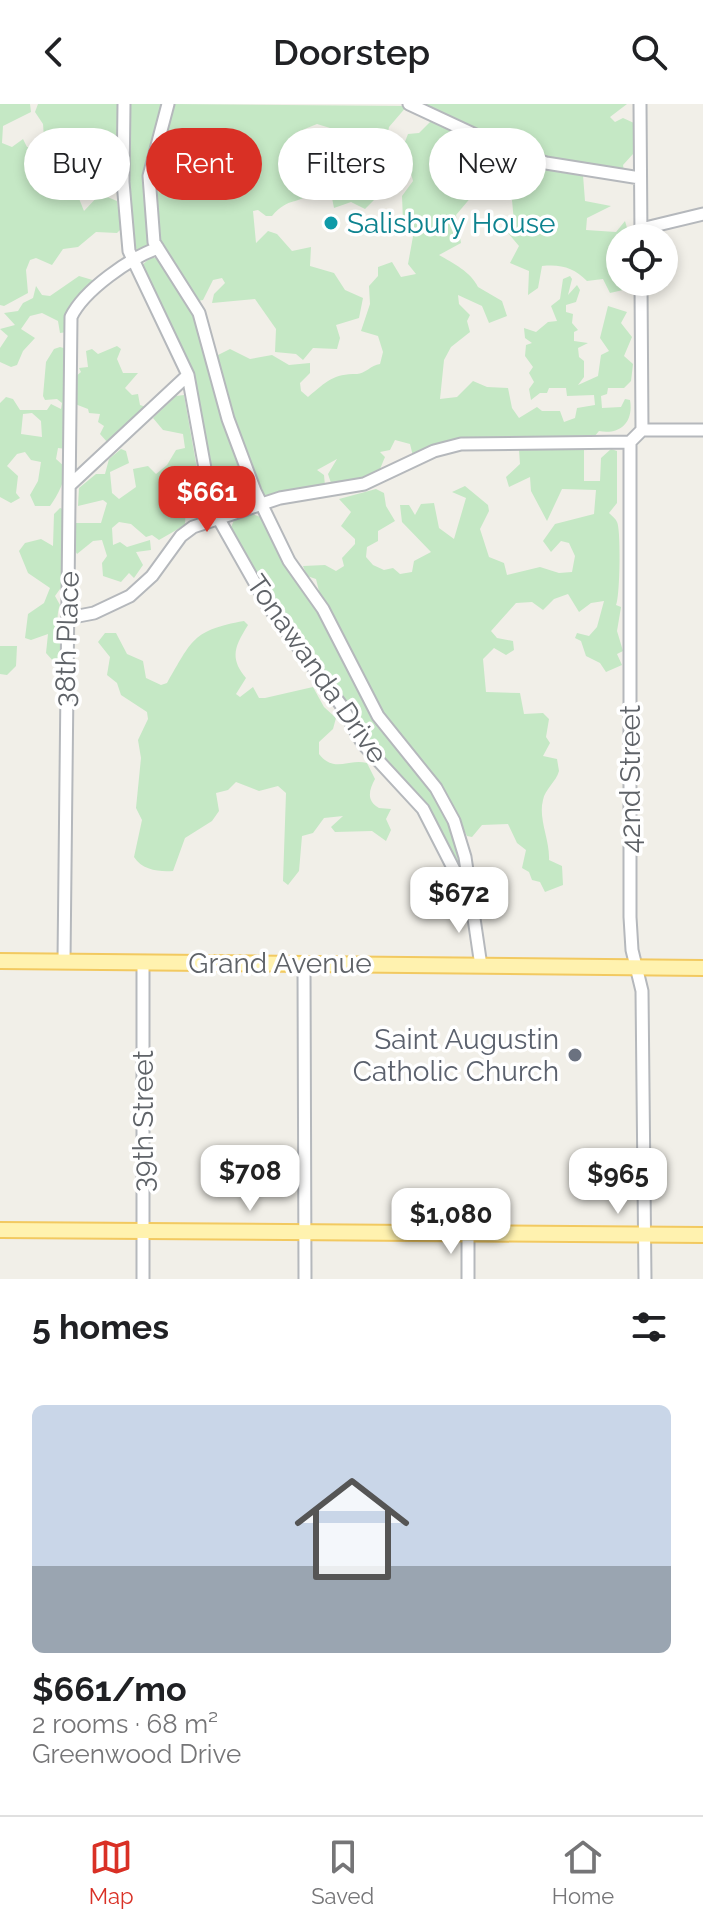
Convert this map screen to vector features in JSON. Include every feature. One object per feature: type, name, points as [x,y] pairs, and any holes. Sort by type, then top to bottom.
[{"type":"main road","name":"Grand Avenue","points":[[0,961],[703,968]]},
{"type":"main road","points":[[0,1230],[703,1235]]},
{"type":"street","name":"Tonawanda Drive","points":[[124,104],[123,182],[131,258],[188,375],[210,500],[268,606],[341,705],[363,744],[423,809],[469,897]]},
{"type":"street","name":"Tonawanda Drive","points":[[168,104],[149,176],[154,242],[199,313],[228,419],[261,505],[289,561],[323,609],[378,716],[446,804],[460,839],[481,966]]},
{"type":"street","points":[[409,104],[512,152],[546,163],[640,178]]},
{"type":"street","points":[[640,104],[641,224]]},
{"type":"street","points":[[672,224],[703,214]]},
{"type":"street","points":[[131,258],[158,248]]},
{"type":"street","name":"38th Place","points":[[64,961],[71,317],[78,306],[131,258]]},
{"type":"street","points":[[641,296],[642,430]]},
{"type":"street","points":[[70,485],[188,375]]},
{"type":"street","points":[[68,618],[94,613],[130,596],[159,568],[181,536],[218,518],[296,493],[364,484],[434,451],[461,444],[630,442],[642,430],[703,430]]},
{"type":"street","name":"42nd Street","points":[[630,442],[630,917],[643,1027],[645,1279]]},
{"type":"street","name":"39th Street","points":[[143,962],[143,1279]]},
{"type":"street","points":[[304,964],[305,1279]]},
{"type":"street","points":[[468,1234],[468,1279]]},
{"type":"green space","points":[[0,104],[30,104],[31,112],[3,126],[2,143],[12,147],[24,141],[24,200],[80,200],[84,211],[94,200],[115,200],[121,229],[117,233],[96,232],[78,247],[63,249],[52,265],[36,258],[30,260],[26,270],[28,293],[4,306],[0,305]]},
{"type":"green space","points":[[38,104],[122,104],[121,128],[43,128],[35,112]]},
{"type":"green space","points":[[129,104],[165,104],[158,128],[146,128],[146,200],[153,200],[151,243],[137,253],[129,206]]},
{"type":"green space","points":[[173,104],[407,106],[389,128],[330,128],[317,124],[307,128],[278,128],[278,200],[298,200],[272,216],[253,211],[256,243],[268,231],[277,234],[292,251],[311,247],[310,266],[334,273],[345,290],[363,298],[359,318],[336,325],[340,338],[337,349],[313,348],[303,360],[296,354],[275,352],[276,329],[255,299],[212,303],[214,294],[225,283],[222,278],[213,280],[203,300],[198,301],[159,241],[157,200],[262,200],[262,128],[167,128]]},
{"type":"green space","points":[[418,104],[627,104],[610,117],[615,122],[623,118],[634,123],[633,154],[623,165],[624,171],[560,162],[546,158],[546,128],[470,128]]},
{"type":"green space","points":[[432,120],[454,128],[429,128],[429,200],[469,200],[456,215],[461,243],[439,255],[466,272],[478,287],[502,301],[507,316],[489,323],[482,306],[458,295],[459,304],[470,315],[467,321],[470,332],[451,347],[444,360],[440,399],[457,397],[473,381],[487,387],[508,388],[512,408],[519,418],[537,407],[542,411],[560,411],[564,422],[575,418],[577,408],[595,405],[594,395],[567,396],[566,388],[549,388],[547,393],[540,393],[531,400],[529,389],[534,382],[529,373],[533,367],[525,356],[526,345],[532,343],[525,338],[524,328],[536,332],[548,322],[557,321],[551,306],[560,299],[563,279],[570,276],[568,295],[577,285],[580,290],[576,302],[566,305],[566,312],[573,314],[572,323],[578,330],[574,332],[574,341],[588,343],[578,348],[579,357],[584,361],[584,377],[578,385],[598,376],[601,355],[609,351],[600,338],[608,306],[627,312],[621,323],[632,337],[624,356],[633,364],[631,381],[624,388],[608,388],[607,394],[601,396],[602,408],[621,407],[625,399],[630,400],[630,415],[624,426],[613,431],[599,431],[594,437],[475,438],[413,456],[410,444],[395,440],[390,450],[380,452],[385,457],[380,469],[357,481],[332,486],[328,474],[337,459],[317,470],[324,475],[325,486],[264,497],[235,430],[216,356],[230,349],[250,359],[272,355],[289,365],[310,363],[310,373],[300,383],[301,391],[308,397],[331,380],[342,375],[360,374],[380,364],[383,352],[378,336],[361,331],[370,304],[369,286],[378,276],[378,267],[392,262],[401,277],[416,274],[408,264],[414,231],[403,221],[402,200],[413,200],[413,134],[419,133]]},
{"type":"green space","points":[[546,162],[583,175],[585,201],[611,206],[587,218],[586,230],[606,231],[606,285],[603,279],[587,281],[562,266],[542,266],[538,288],[528,295],[529,271],[510,263],[519,246],[508,233],[514,222],[512,200],[546,200]]},
{"type":"green space","points":[[332,200],[374,200],[365,209],[351,202],[334,208]]},
{"type":"green space","points":[[150,258],[159,258],[197,316],[252,496],[247,504],[226,510],[217,505],[197,402],[141,266]]},
{"type":"green space","points":[[79,276],[96,281],[69,310],[67,332],[60,333],[58,321],[42,313],[30,316],[21,329],[35,338],[23,351],[17,365],[11,367],[0,362],[0,348],[8,336],[0,329],[15,325],[4,313],[18,311],[23,303],[33,298],[36,286],[42,295],[50,296]]},
{"type":"green space","points":[[117,346],[121,349],[117,359],[123,373],[138,373],[125,388],[132,395],[138,394],[140,405],[146,407],[108,443],[100,434],[104,426],[98,422],[100,414],[89,413],[88,409],[75,404],[75,377],[81,372],[79,368],[88,367],[86,351],[92,349],[98,354]]},
{"type":"green space","points":[[54,349],[67,349],[66,449],[58,448],[56,459],[66,468],[64,478],[50,506],[35,506],[30,495],[38,481],[41,462],[31,460],[25,452],[17,454],[7,466],[18,476],[16,493],[20,498],[11,503],[0,497],[0,403],[6,397],[13,399],[20,410],[47,410],[51,404],[61,409],[62,403],[57,399],[45,400],[43,396],[46,362]],"holes":[[[32,413],[41,421],[42,437],[21,434],[23,414]]]},
{"type":"green space","points":[[184,395],[202,497],[197,500],[192,492],[189,468],[176,467],[168,471],[172,482],[167,493],[177,503],[186,503],[185,525],[159,540],[152,535],[146,537],[131,524],[119,522],[112,528],[113,545],[120,542],[127,547],[150,540],[151,550],[136,552],[143,565],[134,578],[129,573],[121,582],[103,576],[102,563],[107,556],[102,540],[93,541],[77,554],[74,549],[76,523],[101,523],[107,503],[103,500],[78,506],[79,488],[96,474],[105,474],[109,459],[121,449],[126,451],[129,463],[110,472],[112,493],[119,499],[136,487],[133,469],[148,466],[156,474],[167,465],[176,450],[185,448],[183,434],[163,430],[153,418],[176,396]]},
{"type":"green space","points":[[584,449],[584,481],[600,481],[601,458],[611,449],[617,451],[617,503],[609,513],[617,522],[619,537],[616,605],[621,607],[617,631],[623,651],[617,654],[622,665],[606,672],[600,663],[586,656],[581,641],[575,638],[577,633],[589,636],[597,627],[604,601],[591,603],[579,612],[568,594],[554,599],[543,610],[532,602],[516,603],[491,631],[497,638],[513,641],[514,650],[506,655],[494,648],[483,659],[486,692],[520,693],[524,714],[543,713],[549,719],[546,737],[550,743],[543,756],[557,759],[559,771],[544,796],[542,815],[549,860],[562,866],[563,885],[545,892],[540,882],[532,880],[529,872],[522,868],[526,850],[517,843],[508,824],[482,825],[472,837],[467,836],[440,785],[381,710],[320,595],[316,579],[307,576],[303,566],[325,565],[336,571],[344,566],[342,558],[355,544],[355,539],[341,526],[351,512],[339,499],[376,489],[384,493],[386,506],[395,521],[378,531],[378,541],[367,547],[366,557],[384,570],[393,568],[400,574],[412,572],[414,561],[431,552],[402,522],[400,505],[409,505],[415,515],[421,504],[434,503],[439,528],[454,539],[466,498],[452,492],[465,486],[488,505],[489,511],[480,529],[489,557],[504,563],[507,575],[540,567],[559,573],[572,572],[575,556],[569,543],[561,541],[551,552],[543,541],[555,524],[594,514],[596,490],[562,489],[547,521],[531,491],[530,477],[509,487],[506,477],[520,464],[519,450]]},
{"type":"green space","points":[[60,508],[66,510],[65,582],[55,596],[60,605],[61,656],[54,662],[46,653],[48,634],[31,640],[25,638],[28,614],[44,603],[50,588],[28,573],[19,551],[25,543],[41,539],[53,546],[54,514]]},
{"type":"green space","points":[[252,514],[261,517],[286,563],[324,618],[371,710],[439,799],[454,831],[465,882],[429,811],[366,742],[280,616],[230,530],[234,520]]},
{"type":"green space","points":[[244,621],[248,625],[237,646],[236,658],[246,678],[236,694],[240,697],[253,687],[259,698],[265,698],[313,687],[324,707],[336,718],[333,729],[319,742],[319,754],[336,764],[367,763],[375,779],[370,799],[379,808],[391,809],[386,819],[391,830],[386,841],[372,831],[335,832],[331,827],[343,816],[324,818],[313,833],[302,836],[299,871],[288,885],[283,881],[286,793],[278,786],[259,791],[236,782],[228,790],[216,793],[219,811],[212,821],[185,838],[173,871],[151,869],[137,861],[134,857],[142,820],[136,808],[141,758],[138,740],[148,719],[147,712],[121,695],[117,683],[107,675],[110,657],[98,642],[105,633],[116,633],[127,654],[143,661],[146,678],[161,685],[167,683],[196,639],[214,628]]},
{"type":"green space","points":[[0,646],[17,646],[16,666],[7,675],[0,674]]},
{"type":"place","name":"Salisbury House","points":[[331,223]]},
{"type":"place","name":"Saint Augustin Catholic Church","points":[[575,1055]]}]
